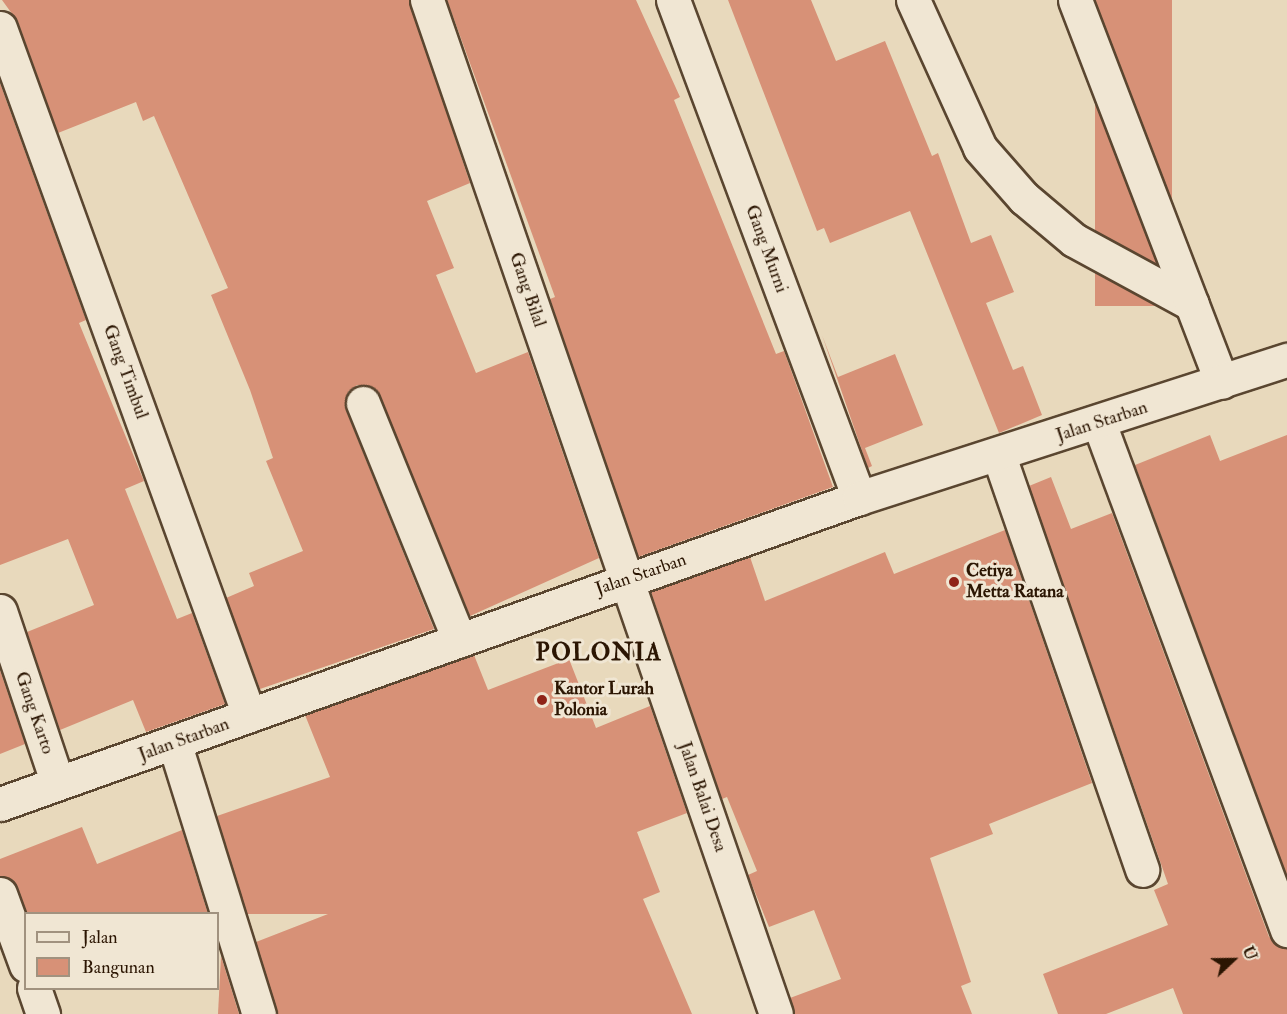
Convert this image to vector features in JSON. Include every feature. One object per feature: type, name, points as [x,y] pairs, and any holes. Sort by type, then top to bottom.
[{"type":"street","name":"Gang Bilal","points":[[427,0],[628,580]]},
{"type":"street","name":"Gang Murni","points":[[673,0],[858,498]]},
{"type":"street","points":[[913,0],[980,148],[1010,181],[1074,240],[1192,304]]},
{"type":"street","points":[[1075,0],[1222,382]]},
{"type":"street","name":"Gang Timbul","points":[[0,28],[249,715]]},
{"type":"street","name":"Jalan Starban","points":[[0,804],[57,782],[175,745],[249,715],[858,498],[999,456],[1287,360]]},
{"type":"street","points":[[363,403],[459,640]]},
{"type":"street","points":[[1099,423],[1287,930]]},
{"type":"street","points":[[999,456],[1143,870]]},
{"type":"street","name":"Jalan Balai Desa","points":[[628,580],[776,1014]]},
{"type":"street","name":"Gang Karto","points":[[0,611],[57,782]]},
{"type":"street","points":[[175,745],[259,1014]]},
{"type":"street","points":[[0,894],[24,959]]},
{"type":"street","points":[[35,990],[43,1014]]},
{"type":"building","points":[[2,0],[409,0],[470,183],[427,201],[454,268],[436,275],[476,373],[528,352],[599,558],[470,616],[380,396],[374,388],[357,385],[348,392],[346,410],[434,629],[260,689],[226,598],[254,586],[249,573],[303,551],[266,461],[273,458],[250,390],[211,295],[228,288],[154,116],[143,121],[136,102],[58,133],[18,22]]},
{"type":"building","points":[[447,0],[636,0],[680,97],[674,100],[776,354],[784,351],[833,487],[638,557],[550,299],[555,297]]},
{"type":"building","points":[[728,0],[811,0],[836,61],[885,41],[932,156],[938,153],[971,243],[991,235],[1014,292],[986,303],[1013,370],[1023,366],[1042,415],[999,433],[910,211],[830,243],[824,228],[817,231]]},
{"type":"building","points":[[1095,0],[1172,0],[1172,306],[1095,306]]},
{"type":"building","points":[[0,83],[86,320],[79,323],[144,481],[125,489],[177,619],[192,613],[225,704],[146,732],[133,700],[60,730],[27,632],[94,605],[68,539],[0,565]]},
{"type":"building","points":[[822,335],[838,377],[895,354],[923,425],[865,448],[872,466],[868,468]]},
{"type":"building","points":[[1210,435],[1220,461],[1287,435],[1287,876],[1135,465]]},
{"type":"building","points":[[1051,477],[1071,529],[1112,513],[1269,937],[1287,948],[1287,1014],[1183,1014],[1173,988],[1106,1014],[1058,1014],[1043,974],[1168,925],[1154,890],[1168,884],[1029,486]]},
{"type":"building","points":[[1005,530],[1092,783],[989,824],[993,834],[930,858],[971,982],[961,986],[972,1014],[794,1014],[790,998],[841,979],[814,910],[769,927],[748,875],[757,871],[727,797],[722,799],[651,592],[750,557],[765,601],[885,552],[894,574]]},
{"type":"building","points":[[474,655],[488,690],[569,659],[596,728],[650,706],[687,813],[637,832],[660,892],[643,899],[692,1014],[277,1014],[256,942],[328,914],[247,914],[217,816],[330,777],[305,715]]},
{"type":"building","points":[[0,670],[25,744],[0,754]]},
{"type":"building","points":[[82,827],[97,864],[182,830],[207,912],[26,912],[12,880],[0,876],[0,859]]},
{"type":"building","points":[[221,956],[239,1014],[218,1014]]},
{"type":"place","name":"Cetiya Metta Ratana","points":[[954,582]]},
{"type":"place","name":"Kantor Lurah Polonia","points":[[542,700]]},
{"type":"district","name":"POLONIA","points":[[599,653]]}]
